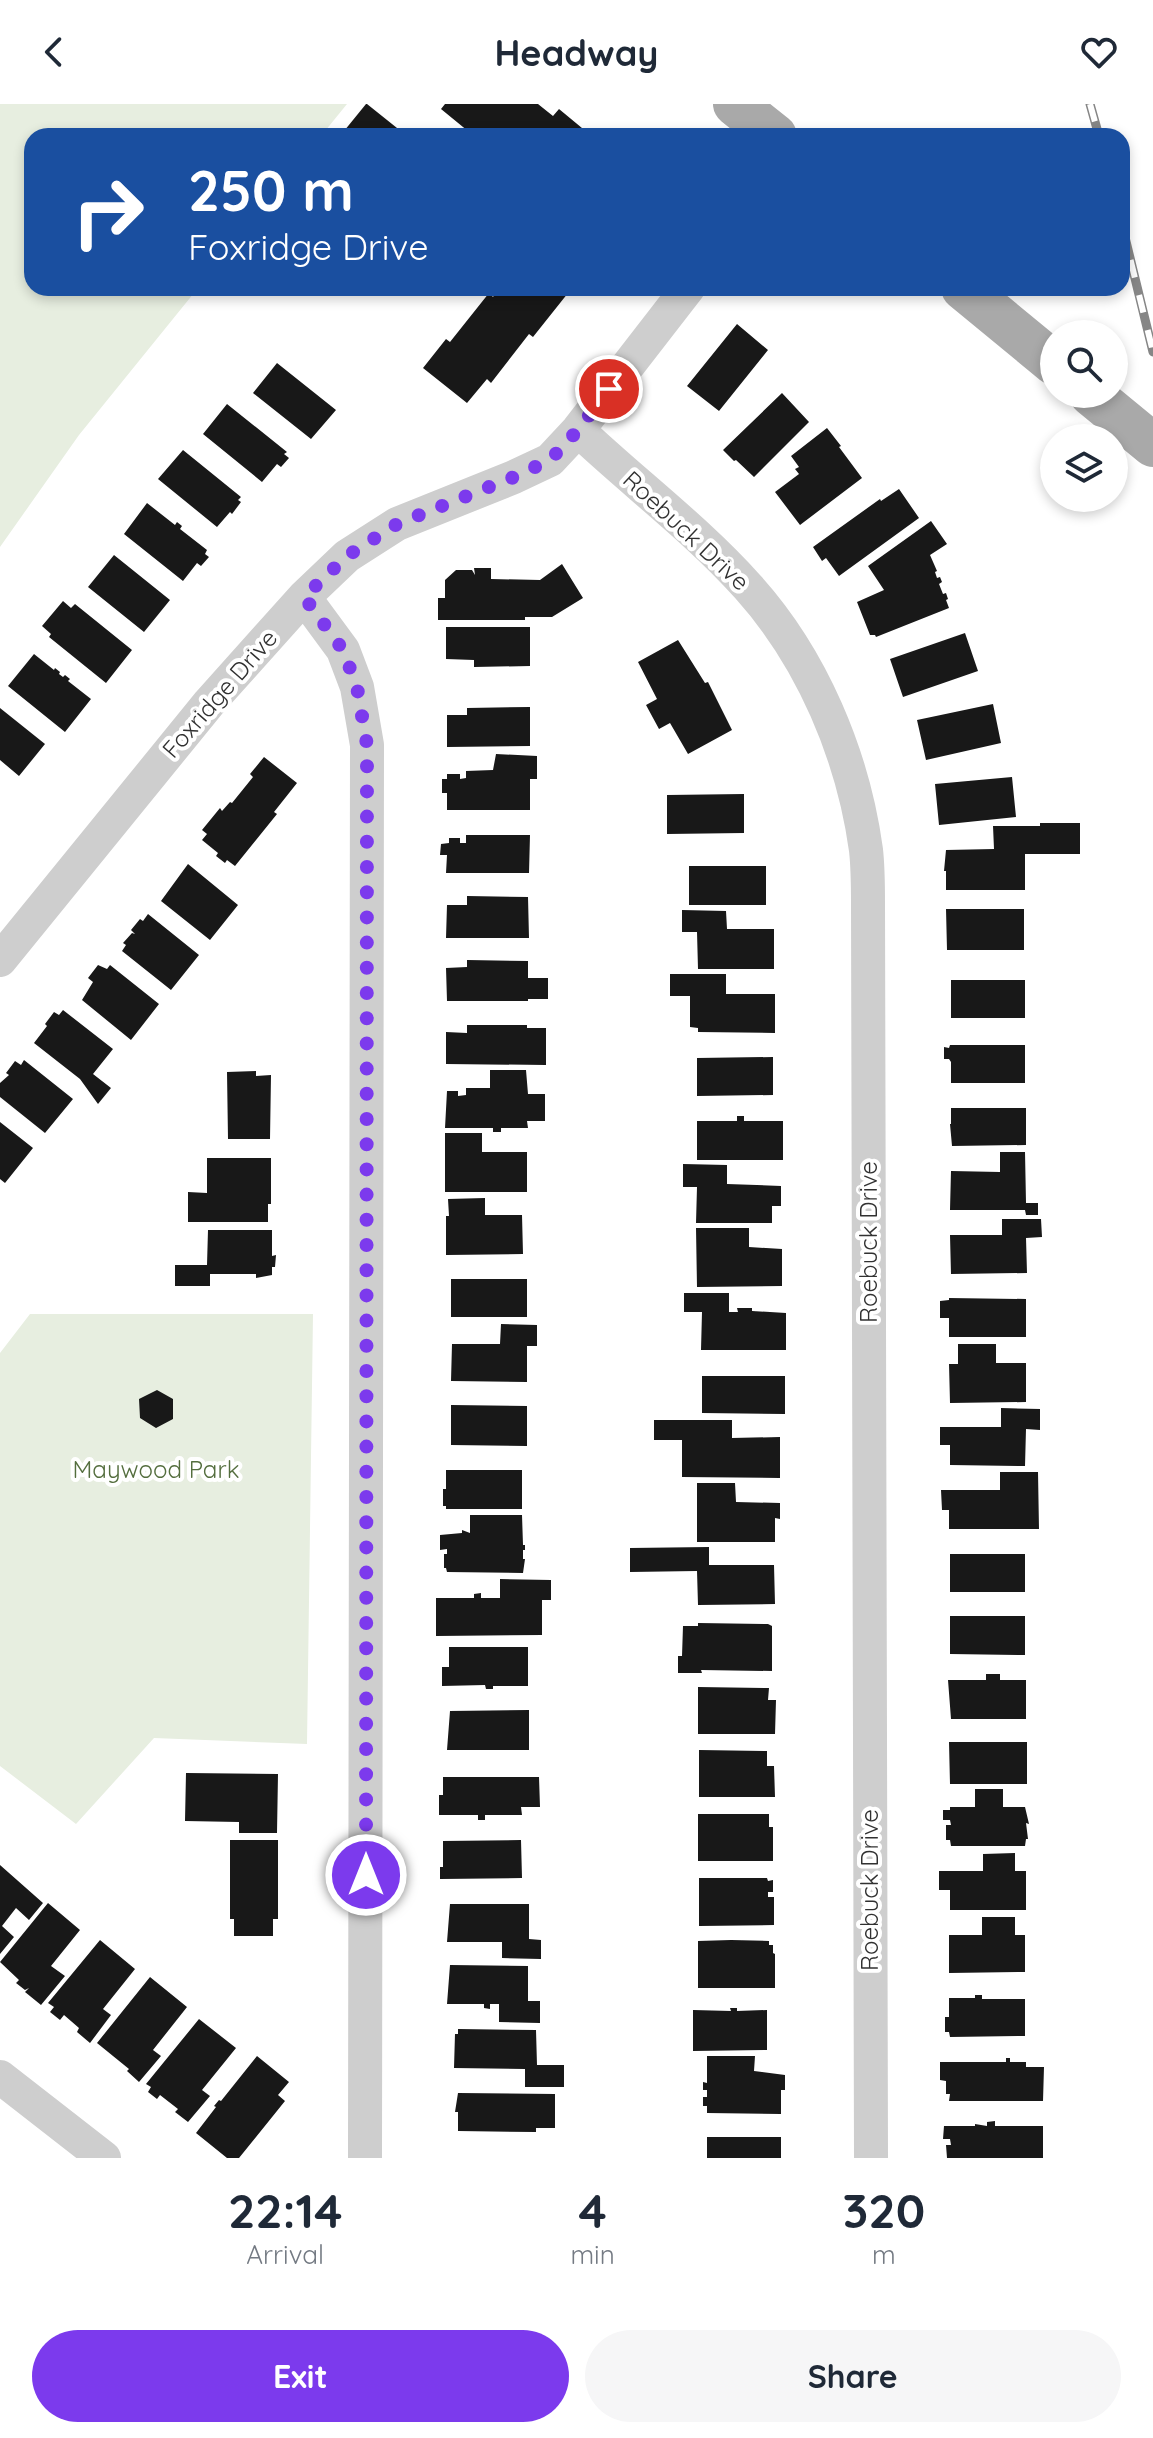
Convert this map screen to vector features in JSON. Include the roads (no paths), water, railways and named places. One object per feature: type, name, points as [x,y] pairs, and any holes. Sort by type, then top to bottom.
[{"type":"main road","points":[[735,104],[765,128]]},
{"type":"main road","points":[[973,296],[1040,351]]},
{"type":"main road","points":[[1108,408],[1153,445]]},
{"type":"street","name":"Foxridge Drive","points":[[0,960],[209,703],[304,597],[347,556],[397,524],[550,460],[578,430],[682,296]]},
{"type":"street","name":"Roebuck Drive","points":[[578,430],[707,545],[749,588],[785,636],[815,686],[834,729],[849,775],[866,851],[869,936],[871,2158]]},
{"type":"street","points":[[304,597],[343,650],[357,687],[367,745],[365,2158]]},
{"type":"street","points":[[0,2077],[104,2158]]},
{"type":"railway","points":[[1090,104],[1097,128]]},
{"type":"railway","points":[[1130,258],[1153,352]]},
{"type":"park label","name":"Maywood Park","points":[[156,1470]]}]
